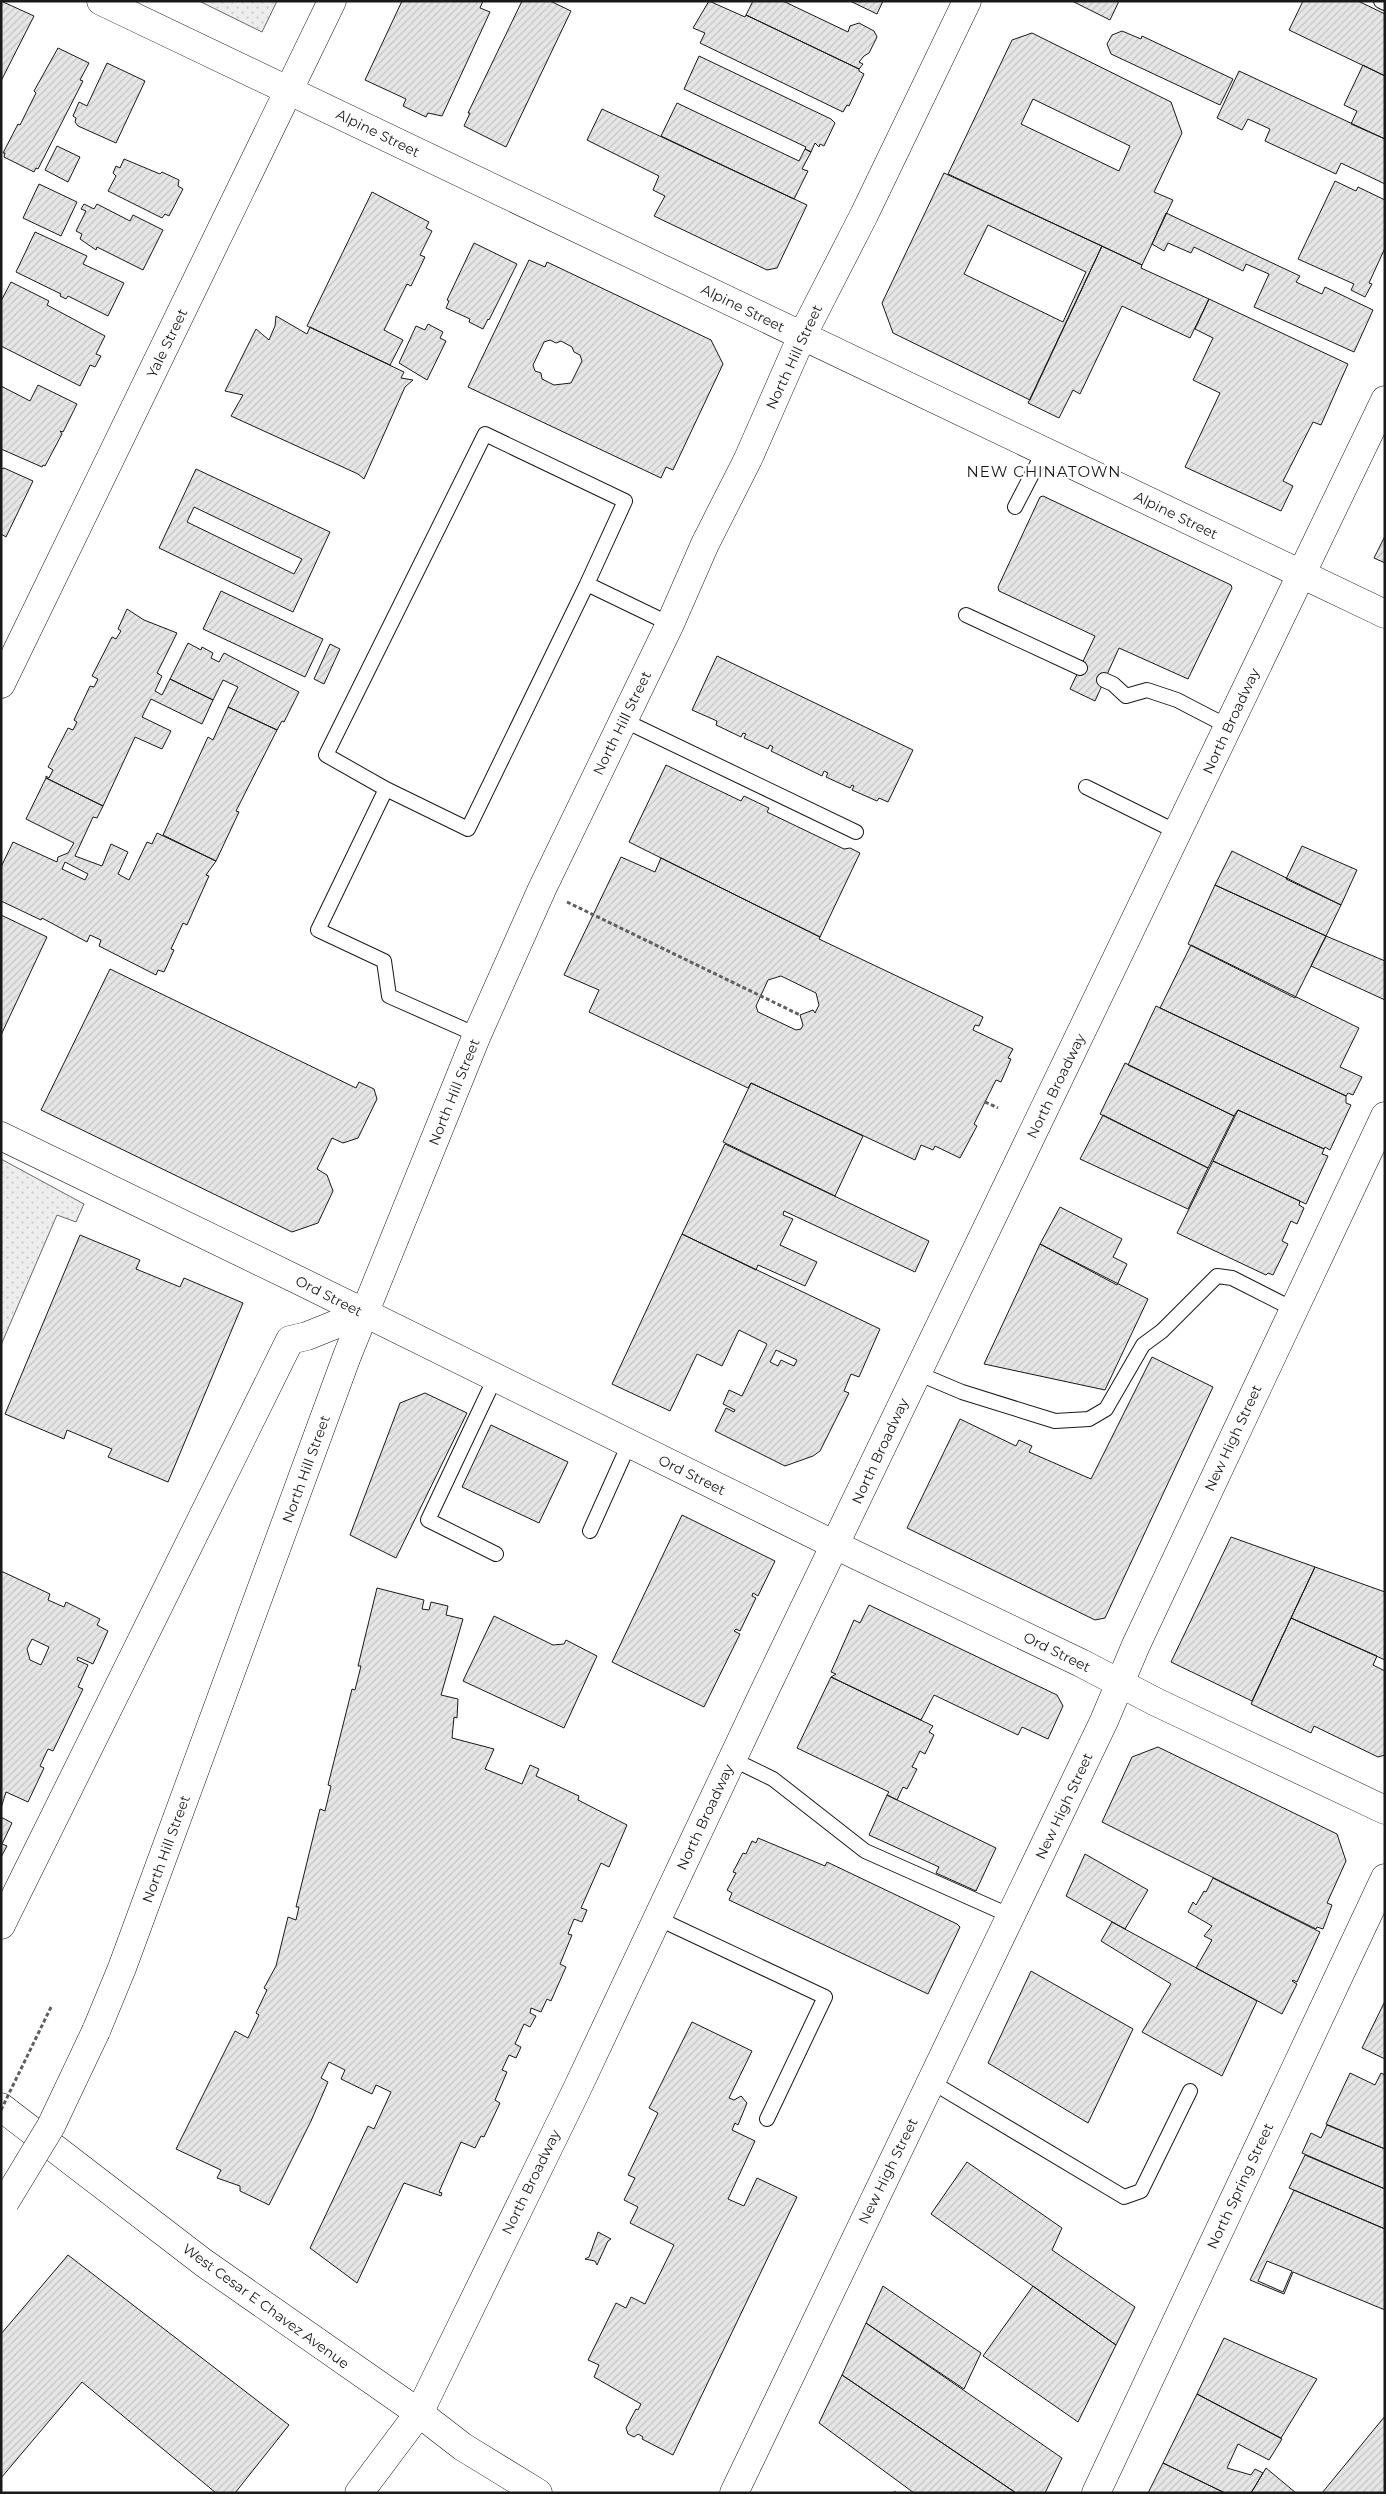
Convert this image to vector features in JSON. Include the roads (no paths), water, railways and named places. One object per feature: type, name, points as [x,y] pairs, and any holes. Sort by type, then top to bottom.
[{"type":"main road","name":"Alpine Street","points":[[101,1],[1385,614]]},
{"type":"main road","name":"Yale Street","points":[[1,684],[332,1]]},
{"type":"main road","name":"North Hill Street","points":[[3,2205],[50,2126],[96,2031],[125,1959],[364,1314],[477,1035],[542,889],[670,624],[704,544],[748,459],[802,336],[864,215],[967,1]]},
{"type":"main road","name":"North Broadway","points":[[359,2493],[419,2413],[658,1918],[917,1373],[1179,833],[1385,400]]},
{"type":"main road","name":"New High Street","points":[[734,2493],[930,2081],[1012,1916],[1293,1309],[1385,1116]]},
{"type":"main road","name":"Ord Street","points":[[1,1136],[1120,1684],[1385,1810]]},
{"type":"main road","points":[[1,1925],[290,1340],[308,1336],[364,1314]]},
{"type":"main road","name":"North Spring Street","points":[[1096,2493],[1385,1878]]},
{"type":"main road","name":"West Cesar E Chavez Avenue","points":[[1,2109],[204,2263],[419,2413],[476,2456],[538,2493]]},
{"type":"lane","points":[[1381,1],[1385,3]]},
{"type":"lane","points":[[485,434],[625,501],[587,584],[468,829],[386,789],[326,755],[485,434]]},
{"type":"lane","points":[[1015,507],[1044,451]]},
{"type":"lane","points":[[587,584],[670,624]]},
{"type":"lane","points":[[966,615],[1080,668]]},
{"type":"lane","points":[[1104,680],[1113,684],[1126,696],[1147,690],[1177,700],[1229,726]]},
{"type":"lane","points":[[623,720],[856,832]]},
{"type":"lane","points":[[1086,787],[1179,833]]},
{"type":"lane","points":[[386,789],[318,930],[384,961],[389,996],[477,1035]]},
{"type":"lane","points":[[917,1373],[962,1392],[1055,1421],[1089,1419],[1106,1409],[1143,1345],[1162,1331],[1217,1276],[1232,1278],[1293,1309]]},
{"type":"lane","points":[[495,1378],[428,1520],[496,1554]]},
{"type":"lane","points":[[590,1531],[629,1444]]},
{"type":"lane","points":[[732,1760],[773,1779],[865,1851],[1012,1916]]},
{"type":"lane","points":[[658,1918],[825,1997],[766,2119]]},
{"type":"lane","points":[[930,2081],[1124,2197],[1141,2191],[1190,2091]]},
{"type":"district","name":"NEW CHINATOWN","points":[[1044,472]]}]
